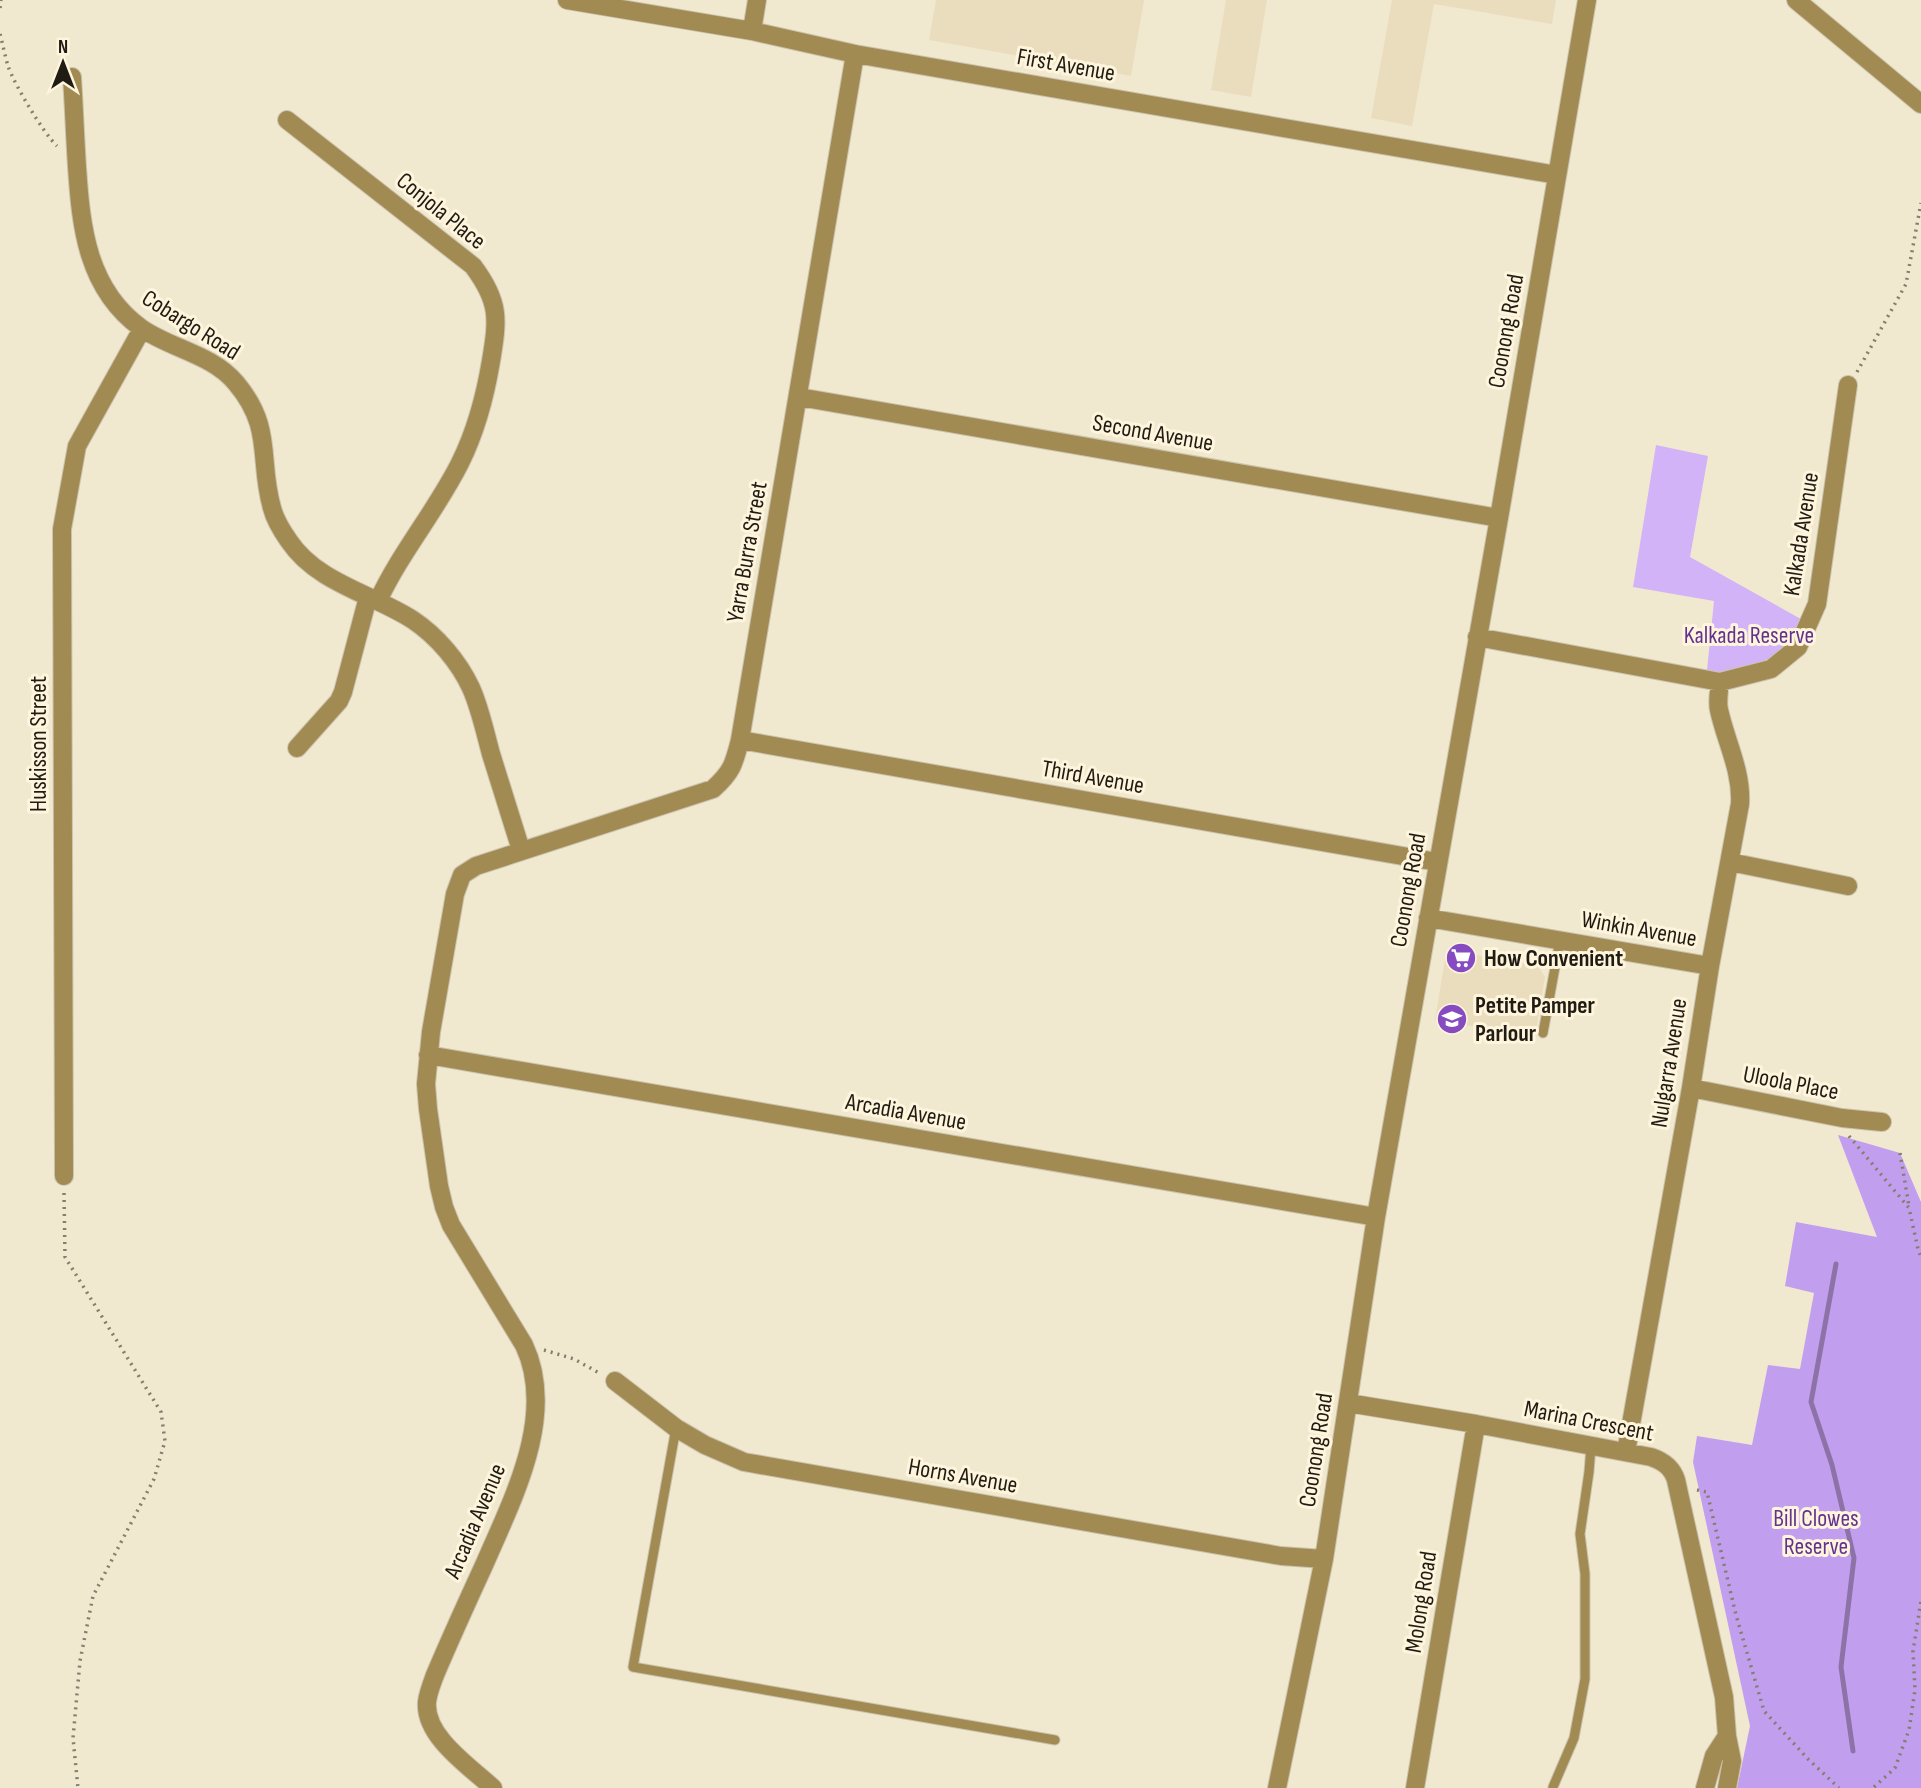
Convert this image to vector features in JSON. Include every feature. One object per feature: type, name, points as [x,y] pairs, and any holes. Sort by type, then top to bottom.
[{"type":"street","name":"First Avenue","points":[[567,0],[752,31],[855,54],[1557,175]]},
{"type":"street","points":[[752,31],[757,0]]},
{"type":"street","name":"Coonong Road","points":[[1277,1788],[1324,1559],[1376,1217],[1587,0]]},
{"type":"street","points":[[1796,0],[1921,104]]},
{"type":"street","name":"Yarra Burra Street","points":[[462,875],[476,866],[521,850],[713,789],[734,764],[799,397],[855,54]]},
{"type":"street","name":"Cobargo Road","points":[[72,76],[80,216],[87,249],[97,274],[124,314],[142,329],[223,370],[236,383],[260,424],[269,497],[276,519],[296,550],[314,567],[416,622],[433,636],[455,661],[471,689],[521,850]]},
{"type":"street","name":"Conjola Place","points":[[287,120],[473,266],[487,285],[495,307],[494,341],[488,381],[473,433],[449,483],[388,581],[373,599],[339,701],[297,748]]},
{"type":"street","name":"Huskisson Street","points":[[64,1177],[62,529],[77,446],[142,329]]},
{"type":"street","name":"Kalkada Avenue","points":[[1477,637],[1720,682],[1771,668],[1798,647],[1817,604],[1848,386]]},
{"type":"street","name":"Second Avenue","points":[[799,397],[1499,518]]},
{"type":"street","name":"Nulgarra Avenue","points":[[1626,1452],[1740,796],[1737,772],[1718,707],[1720,682]]},
{"type":"street","name":"Third Avenue","points":[[740,740],[1437,862]]},
{"type":"street","points":[[1730,862],[1848,886]]},
{"type":"street","name":"Arcadia Avenue","points":[[462,875],[455,894],[428,1055],[428,1109],[444,1207],[459,1239],[532,1361],[536,1394],[532,1438],[521,1482],[435,1675],[427,1701],[428,1714],[437,1736],[493,1788]]},
{"type":"street","name":"Winkin Avenue","points":[[1428,918],[1710,965]]},
{"type":"street","name":"Arcadia Avenue","points":[[428,1055],[1376,1217]]},
{"type":"street","name":"Uloola Place","points":[[1690,1088],[1842,1118],[1882,1122]]},
{"type":"street","name":"Horns Avenue","points":[[615,1381],[676,1428],[705,1445],[744,1462],[1281,1556],[1324,1559]]},
{"type":"street","name":"Marina Crescent","points":[[1348,1403],[1626,1452],[1661,1460],[1674,1473],[1724,1697],[1732,1761],[1727,1788]]},
{"type":"street","name":"Molong Road","points":[[1415,1788],[1476,1424]]},
{"type":"street","points":[[1705,1788],[1714,1756],[1727,1736]]},
{"type":"lane","name":"Winkin Avenue","points":[[1544,1033],[1560,940]]},
{"type":"lane","points":[[676,1428],[633,1667],[1055,1740]]},
{"type":"lane","points":[[1553,1787],[1574,1738],[1586,1679],[1586,1574],[1580,1534],[1591,1446]]},
{"type":"path","points":[[0,8],[1,0]]},
{"type":"path","points":[[0,34],[9,68],[34,114],[51,140],[77,163]]},
{"type":"path","points":[[1848,386],[1906,284],[1921,204]]},
{"type":"path","points":[[1842,1118],[1845,1131],[1909,1208]]},
{"type":"path","points":[[1900,1153],[1917,1249],[1921,1257]]},
{"type":"path","points":[[64,1177],[65,1257],[161,1412],[164,1441],[154,1479],[93,1596],[80,1661],[73,1738],[78,1788]]},
{"type":"path","points":[[524,1345],[574,1359],[615,1381]]},
{"type":"path","points":[[1678,1486],[1707,1492],[1736,1615],[1764,1711],[1839,1788]]},
{"type":"path","points":[[1873,1788],[1895,1768],[1909,1730],[1915,1690],[1913,1651],[1921,1601]]},
{"type":"path","points":[[1915,1690],[1921,1691]]},
{"type":"shaded area","points":[[936,0],[1144,0],[1131,76],[929,40]]},
{"type":"shaded area","points":[[1226,0],[1267,0],[1251,97],[1211,90]]},
{"type":"shaded area","points":[[1392,0],[1556,0],[1552,24],[1434,4],[1412,126],[1371,118]]},
{"type":"shaded area","points":[[1454,951],[1538,966],[1545,977],[1535,1037],[1435,1020],[1445,959]]},
{"type":"green space","name":"Kalkada Reserve","points":[[1656,445],[1708,456],[1690,557],[1808,623],[1771,669],[1706,680],[1714,601],[1633,587]]},
{"type":"green space","name":"Bill Clowes Reserve","points":[[1838,1135],[1900,1153],[1921,1202],[1921,1788],[1737,1788],[1750,1726],[1693,1462],[1697,1436],[1752,1445],[1768,1365],[1800,1369],[1814,1293],[1785,1286],[1796,1222],[1877,1237]]},
{"type":"waterway","points":[[1836,1264],[1811,1402],[1832,1465],[1854,1558],[1841,1667],[1853,1751]]},
{"type":"place","name":"How Convenient","points":[[1461,958]]},
{"type":"place","name":"Petite Pamper Parlour","points":[[1452,1019]]}]
